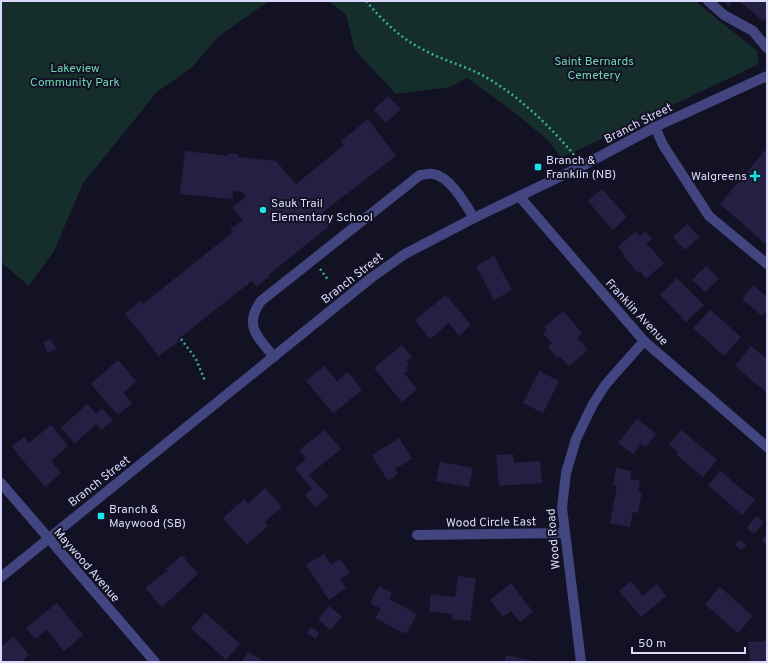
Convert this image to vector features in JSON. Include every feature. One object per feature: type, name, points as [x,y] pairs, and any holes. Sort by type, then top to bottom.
[{"type":"street","points":[[708,1],[724,15],[753,31],[767,48]]},
{"type":"street","name":"Branch Street","points":[[1,576],[371,278],[405,254],[474,218],[582,166],[655,127],[767,76]]},
{"type":"street","points":[[655,127],[663,145],[709,216],[767,264]]},
{"type":"street","points":[[274,357],[253,328],[252,319],[255,309],[261,301],[420,175],[434,174],[447,181],[461,197],[474,218]]},
{"type":"street","name":"Franklin Avenue","points":[[519,196],[644,341],[767,447]]},
{"type":"street","name":"Wood Road","points":[[580,662],[562,508],[566,473],[576,439],[592,404],[606,384],[644,341]]},
{"type":"street","name":"Maywood Avenue","points":[[1,483],[155,662]]},
{"type":"street","name":"Wood Circle East","points":[[417,535],[565,533]]},
{"type":"path","points":[[366,1],[383,22],[411,43],[425,51],[481,75],[514,97],[535,115],[566,146]]},
{"type":"path","points":[[316,264],[329,281]]},
{"type":"path","points":[[180,339],[196,359],[205,381]]},
{"type":"green space","name":"Lakeview Community Park","points":[[1,1],[269,1],[219,36],[192,67],[157,92],[83,183],[54,251],[29,286],[1,262]]},
{"type":"green space","name":"Saint Bernards Cemetery","points":[[329,1],[695,1],[757,51],[759,64],[561,158],[549,141],[510,109],[467,78],[450,87],[396,94],[355,50],[346,15]]},
{"type":"building","points":[[723,1],[733,1],[729,6]]},
{"type":"building","points":[[739,1],[767,1],[767,16],[763,21]]},
{"type":"building","points":[[388,96],[401,109],[386,123],[374,110]]},
{"type":"building","name":"Sauk Trail Elementary School","points":[[368,119],[396,156],[323,212],[329,219],[328,227],[268,275],[270,276],[257,287],[252,281],[159,356],[125,314],[141,301],[143,304],[233,232],[230,229],[243,220],[232,208],[246,196],[242,192],[233,191],[233,199],[180,194],[185,151],[228,156],[229,153],[238,154],[238,157],[276,161],[296,184],[344,145],[341,141]]},
{"type":"building","name":"Walgreens","points":[[767,148],[767,245],[720,204]]},
{"type":"building","points":[[602,189],[627,217],[613,230],[588,201]]},
{"type":"building","points":[[687,224],[699,237],[685,250],[673,237]]},
{"type":"building","points":[[636,231],[640,236],[646,231],[652,239],[646,243],[664,263],[646,279],[640,271],[638,273],[618,247]]},
{"type":"building","points":[[494,256],[512,290],[494,300],[476,266]]},
{"type":"building","points":[[706,266],[719,279],[705,292],[692,280]]},
{"type":"building","points":[[677,278],[704,305],[686,322],[660,295]]},
{"type":"building","points":[[753,285],[767,297],[767,311],[762,316],[742,299]]},
{"type":"building","points":[[446,295],[471,325],[459,336],[449,323],[430,339],[415,320]]},
{"type":"building","points":[[710,310],[741,337],[724,356],[693,328]]},
{"type":"building","points":[[563,311],[582,333],[577,338],[588,350],[569,366],[559,356],[557,358],[548,347],[552,343],[543,334],[547,330],[544,327]]},
{"type":"building","points":[[51,339],[56,349],[48,353],[43,342]]},
{"type":"building","points":[[402,345],[412,357],[407,361],[409,365],[406,367],[408,370],[404,373],[417,389],[402,402],[374,368]]},
{"type":"building","points":[[751,346],[767,359],[766,392],[735,366]]},
{"type":"building","points":[[118,360],[136,381],[123,393],[132,403],[118,415],[91,384]]},
{"type":"building","points":[[324,366],[337,381],[348,372],[362,390],[333,413],[306,381]]},
{"type":"building","points":[[539,371],[559,381],[543,413],[523,403]]},
{"type":"building","points":[[87,404],[96,414],[102,408],[113,420],[101,430],[96,424],[75,443],[61,428]]},
{"type":"building","points":[[637,419],[656,434],[646,447],[641,444],[633,454],[618,443]]},
{"type":"building","points":[[51,425],[68,446],[51,461],[61,473],[45,487],[12,447],[24,437],[29,443]]},
{"type":"building","points":[[325,430],[341,449],[309,475],[329,496],[315,507],[305,495],[312,489],[295,468],[306,459],[299,450]]},
{"type":"building","points":[[681,430],[717,460],[703,477],[676,454],[678,452],[669,445]]},
{"type":"building","points":[[399,438],[412,459],[395,469],[398,474],[388,481],[372,455]]},
{"type":"building","points":[[513,454],[514,463],[540,461],[542,483],[499,486],[496,455]]},
{"type":"building","points":[[440,462],[473,468],[469,487],[436,481]]},
{"type":"building","points":[[616,468],[632,471],[630,479],[640,481],[638,491],[642,492],[638,513],[633,512],[630,527],[610,523],[617,486],[613,485]]},
{"type":"building","points":[[720,471],[755,500],[742,515],[708,485]]},
{"type":"building","points":[[265,488],[282,507],[265,522],[268,526],[247,545],[223,518],[244,499],[248,504]]},
{"type":"building","points":[[756,516],[764,522],[754,534],[747,528]]},
{"type":"building","points":[[767,535],[767,545],[762,541]]},
{"type":"building","points":[[740,540],[746,545],[741,550],[735,545]]},
{"type":"building","points":[[324,554],[331,565],[340,559],[350,573],[340,579],[346,588],[329,600],[306,565]]},
{"type":"building","points":[[182,555],[198,574],[162,607],[145,588],[168,570],[166,569]]},
{"type":"building","points":[[458,576],[476,579],[470,621],[452,619],[452,614],[429,611],[431,594],[455,597]]},
{"type":"building","points":[[631,581],[643,596],[657,584],[666,596],[641,617],[619,591]]},
{"type":"building","points":[[511,583],[533,612],[520,622],[511,611],[503,617],[490,600]]},
{"type":"building","points":[[379,586],[392,593],[389,599],[417,614],[406,634],[375,618],[381,609],[370,603]]},
{"type":"building","points":[[720,587],[753,616],[738,633],[705,604]]},
{"type":"building","points":[[57,603],[83,635],[64,651],[47,630],[35,639],[26,628]]},
{"type":"building","points":[[329,606],[342,617],[330,630],[318,619]]},
{"type":"building","points":[[205,613],[240,644],[226,660],[191,628]]},
{"type":"building","points":[[311,627],[319,633],[315,639],[307,633]]},
{"type":"building","points":[[14,636],[29,655],[21,662],[1,662],[1,647]]},
{"type":"building","points":[[767,641],[767,662],[750,662],[748,642]]},
{"type":"building","points":[[248,652],[265,662],[242,662]]},
{"type":"building","points":[[506,655],[534,661],[534,662],[505,662]]},
{"type":"place","name":"Branch & Franklin (NB)","points":[[538,167]]},
{"type":"place","name":"Walgreens","points":[[755,176]]},
{"type":"place","name":"Sauk Trail Elementary School","points":[[263,210]]},
{"type":"place","name":"Branch & Maywood (SB)","points":[[101,516]]}]
